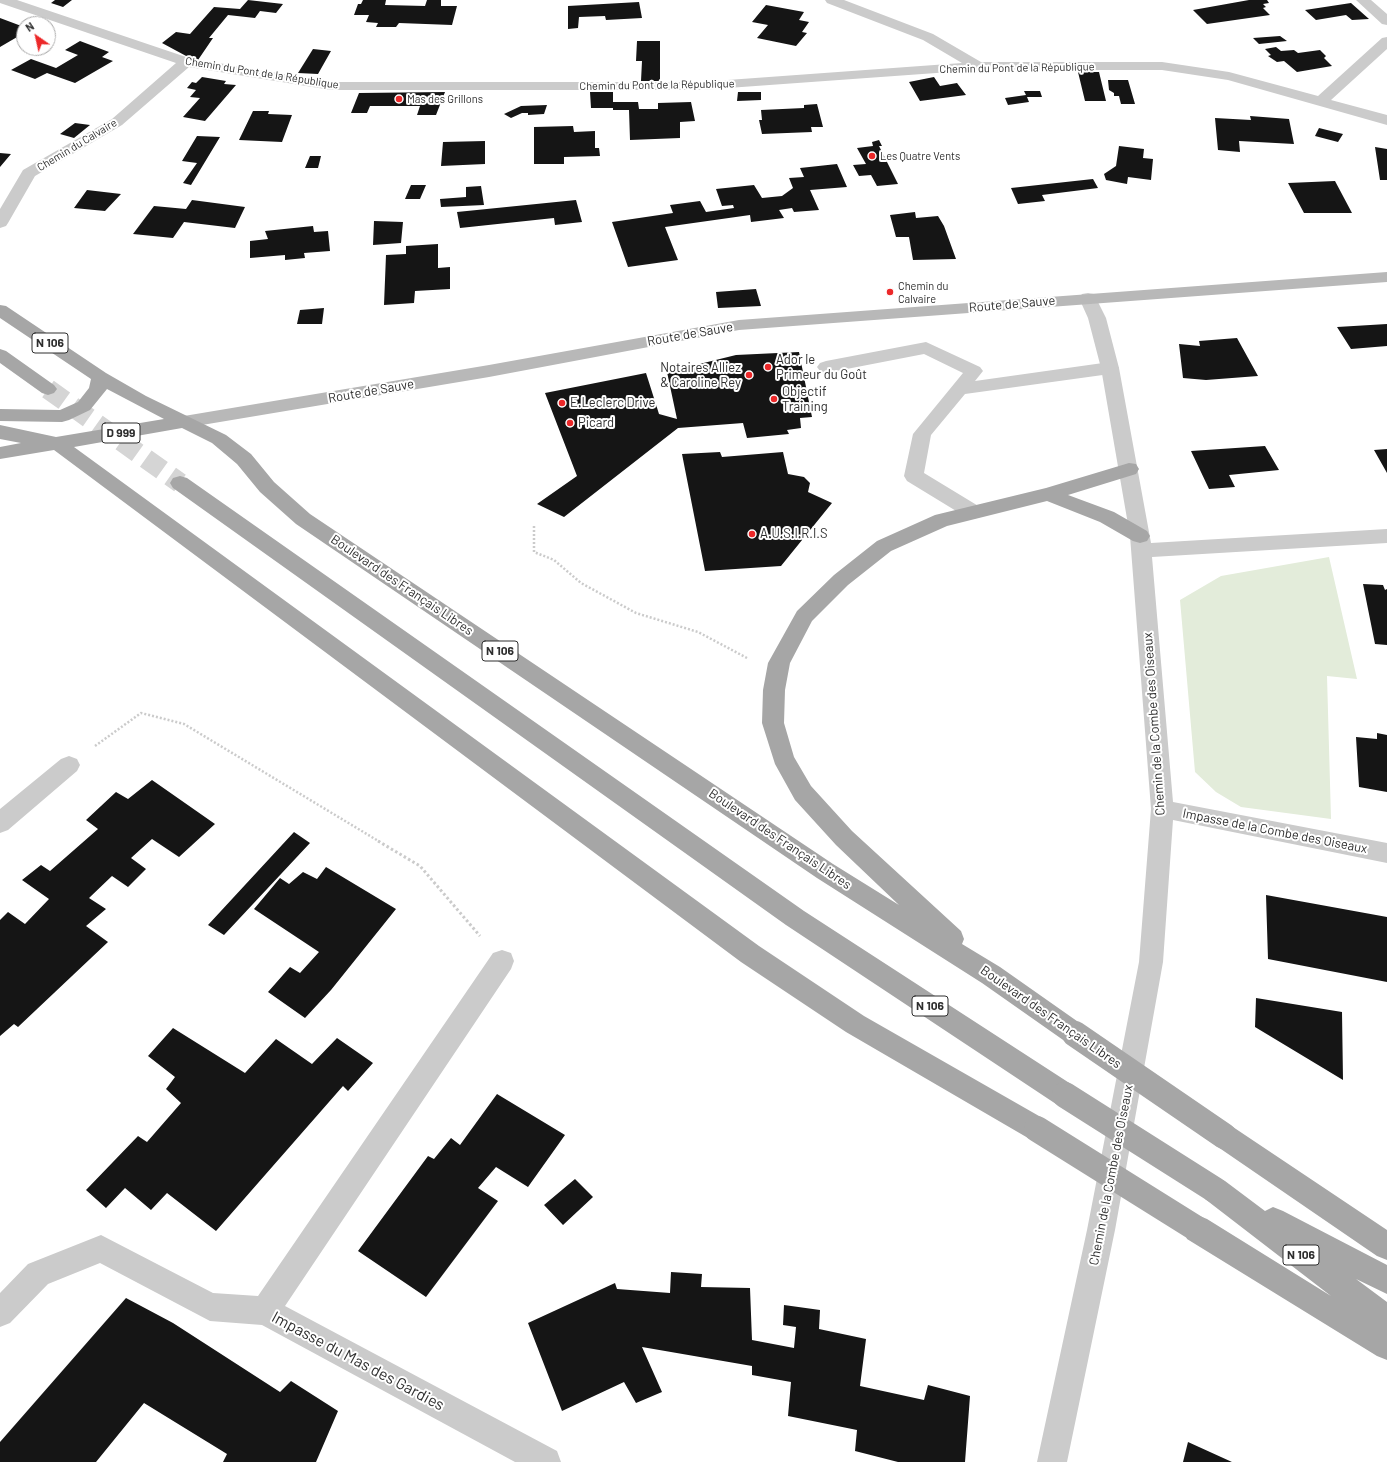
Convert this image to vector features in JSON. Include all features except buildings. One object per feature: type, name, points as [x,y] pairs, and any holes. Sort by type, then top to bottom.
[{"type":"main road","name":"Route de Sauve","points":[[0,453],[489,371],[739,325],[1387,277]]},
{"type":"main road","name":"N 106","points":[[0,310],[100,377],[184,422]]},
{"type":"main road","points":[[0,355],[48,389]]},
{"type":"main road","points":[[0,415],[62,416],[84,406],[98,390],[100,377]]},
{"type":"main road","name":"Boulevard des Français Libres","points":[[184,422],[219,440],[244,459],[267,487],[303,519],[825,870],[991,975],[1224,1136],[1387,1246]]},
{"type":"main road","points":[[0,431],[2,433],[58,444],[750,954],[855,1024],[1037,1129],[1387,1346]]},
{"type":"main road","points":[[991,975],[844,838],[803,793],[783,758],[773,723],[774,690],[779,663],[804,616],[841,580],[884,546],[942,520],[1048,494],[1129,469]]},
{"type":"main road","name":"N 106","points":[[180,483],[795,918],[1065,1095],[1215,1190],[1387,1280]]},
{"type":"main road","points":[[1048,494],[1107,517],[1140,544]]},
{"type":"main road","name":"N 106","points":[[1215,1190],[1387,1320]]},
{"type":"street","name":"Chemin du Pont de la République","points":[[4,0],[186,62],[331,86],[700,86],[978,66],[1162,66],[1229,76],[1387,120]]},
{"type":"street","points":[[832,0],[928,37],[978,66]]},
{"type":"street","points":[[1363,0],[1387,21]]},
{"type":"street","points":[[1321,101],[1387,41]]},
{"type":"street","name":"Chemin du Calvaire","points":[[0,223],[29,173],[117,122],[186,62]]},
{"type":"street","name":"Chemin de la Combe des Oiseaux","points":[[1052,1462],[1101,1230],[1152,962],[1162,809],[1140,544],[1129,469],[1110,368],[1097,318],[1088,298]]},
{"type":"street","points":[[826,367],[926,348],[974,371],[922,434],[914,476],[973,512]]},
{"type":"street","points":[[960,388],[1110,368]]},
{"type":"street","points":[[1140,544],[1387,536]]},
{"type":"street","points":[[0,823],[69,765]]},
{"type":"street","name":"Impasse de la Combe des Oiseaux","points":[[1162,809],[1387,853]]},
{"type":"street","points":[[265,1311],[502,961]]},
{"type":"street","name":"Impasse du Mas des Gardies","points":[[0,1313],[38,1274],[101,1249],[210,1307],[265,1311],[546,1462]]},
{"type":"path","points":[[534,526],[534,552],[554,560],[581,583],[636,613],[698,632],[777,674]]},
{"type":"path","points":[[69,765],[141,713],[184,724],[420,866],[502,961]]},
{"type":"green space","points":[[1329,557],[1357,679],[1327,676],[1331,819],[1241,807],[1216,792],[1195,772],[1180,600],[1221,576]]},
{"type":"tunnel","points":[[48,389],[180,483]]},
{"type":"place","name":"Mas des Grillons","points":[[399,99]]},
{"type":"place","name":"Les Quatre Vents","points":[[872,156]]},
{"type":"place","name":"Chemin du Calvaire","points":[[890,292]]},
{"type":"place","name":"Ador le Primeur du Goût","points":[[768,367]]},
{"type":"place","name":"Notaires Alliez & Caroline Rey","points":[[749,375]]},
{"type":"place","name":"Objectif Training","points":[[774,399]]},
{"type":"place","name":"E.Leclerc Drive","points":[[562,403]]},
{"type":"place","name":"Picard","points":[[570,423]]},
{"type":"place","name":"A.U.S.I.R.I.S","points":[[752,534]]}]
